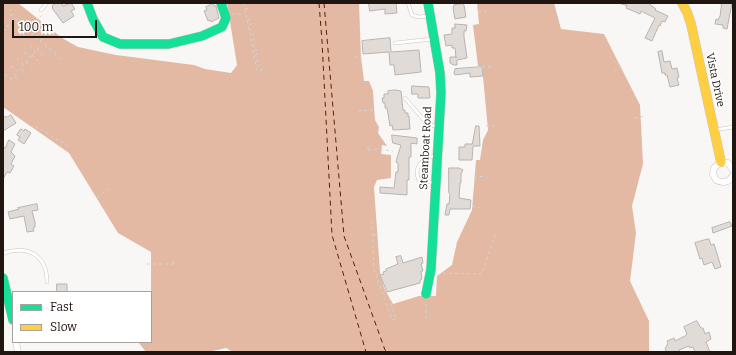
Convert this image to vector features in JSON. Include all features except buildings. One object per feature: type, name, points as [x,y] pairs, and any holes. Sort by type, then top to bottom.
[{"type":"street","points":[[87,3],[93,19],[103,37],[120,44],[168,44],[202,36],[222,27],[226,18],[221,3]]},
{"type":"street","name":"Steamboat Road","points":[[426,294],[431,269],[441,81],[428,3]]},
{"type":"street","name":"Vista Drive","points":[[682,3],[691,24],[721,162]]},
{"type":"street","points":[[733,170],[728,163],[721,162],[716,165],[713,170],[716,180],[724,182],[728,181],[733,175]]},
{"type":"street","points":[[3,278],[12,316]]},
{"type":"lane","points":[[41,10],[47,3]]},
{"type":"lane","points":[[408,3],[412,15],[418,17],[430,16]]},
{"type":"lane","points":[[395,42],[434,39]]},
{"type":"lane","points":[[405,98],[428,125],[439,126]]},
{"type":"lane","points":[[713,130],[733,127]]},
{"type":"lane","points":[[436,183],[419,180],[417,169],[418,165],[426,159],[431,156],[438,156]]},
{"type":"lane","points":[[3,253],[15,250],[33,253],[43,261],[48,282]]},
{"type":"path","points":[[244,3],[246,20],[257,71],[263,70]]},
{"type":"path","points":[[245,9],[251,8]]},
{"type":"path","points":[[12,9],[8,14],[62,60]]},
{"type":"path","points":[[478,12],[486,11]]},
{"type":"path","points":[[11,16],[15,12]]},
{"type":"path","points":[[229,14],[246,14]]},
{"type":"path","points":[[28,31],[42,15]]},
{"type":"path","points":[[16,21],[21,16]]},
{"type":"path","points":[[3,31],[13,18]]},
{"type":"path","points":[[20,24],[24,19]]},
{"type":"path","points":[[246,20],[253,19]]},
{"type":"path","points":[[3,20],[13,31]]},
{"type":"path","points":[[24,28],[29,22]]},
{"type":"path","points":[[248,25],[254,23]]},
{"type":"path","points":[[249,30],[255,29]]},
{"type":"path","points":[[32,34],[36,30]]},
{"type":"path","points":[[35,38],[40,32]]},
{"type":"path","points":[[250,35],[256,34]]},
{"type":"path","points":[[3,35],[7,39]]},
{"type":"path","points":[[39,41],[44,37]]},
{"type":"path","points":[[251,40],[257,39]]},
{"type":"path","points":[[44,45],[49,41]]},
{"type":"path","points":[[5,74],[11,79],[42,44]]},
{"type":"path","points":[[252,46],[259,44]]},
{"type":"path","points":[[30,45],[43,56]]},
{"type":"path","points":[[49,50],[54,45]]},
{"type":"path","points":[[54,54],[58,49]]},
{"type":"path","points":[[253,50],[259,50]]},
{"type":"path","points":[[24,52],[30,57]]},
{"type":"path","points":[[254,56],[260,54]]},
{"type":"path","points":[[32,55],[38,61]]},
{"type":"path","points":[[354,57],[361,57],[361,63]]},
{"type":"path","points":[[17,58],[24,65]]},
{"type":"path","points":[[255,61],[262,60]]},
{"type":"path","points":[[26,62],[33,68]]},
{"type":"path","points":[[614,71],[623,64]]},
{"type":"path","points":[[256,66],[262,65]]},
{"type":"path","points":[[11,66],[18,72]]},
{"type":"path","points":[[482,67],[492,67]]},
{"type":"path","points":[[20,69],[26,74]]},
{"type":"path","points":[[14,76],[20,82]]},
{"type":"path","points":[[358,111],[376,110]]},
{"type":"path","points":[[634,118],[645,116]]},
{"type":"path","points":[[35,126],[70,147]]},
{"type":"path","points":[[486,126],[498,126]]},
{"type":"path","points":[[59,147],[63,142]]},
{"type":"path","points":[[368,146],[368,153]]},
{"type":"path","points":[[368,150],[376,149],[393,151]]},
{"type":"path","points":[[474,176],[487,177]]},
{"type":"path","points":[[97,198],[108,189],[112,188]]},
{"type":"path","points":[[472,206],[480,208]]},
{"type":"path","points":[[372,221],[374,269],[392,320],[396,319],[390,298]]},
{"type":"path","points":[[373,235],[380,234]]},
{"type":"path","points":[[443,274],[482,274],[495,235]]},
{"type":"path","points":[[174,260],[174,267]]},
{"type":"path","points":[[147,264],[174,264]]},
{"type":"path","points":[[426,294],[426,319]]},
{"type":"shaded area","points":[[3,3],[18,3],[62,38],[78,47],[116,55],[194,65],[205,69],[231,73],[237,65],[227,3],[359,3],[361,57],[364,81],[369,81],[373,91],[375,120],[379,127],[378,133],[387,146],[382,145],[381,154],[391,155],[391,178],[377,180],[374,187],[380,272],[384,288],[393,304],[419,296],[436,296],[437,276],[452,265],[457,242],[472,210],[476,160],[480,160],[483,140],[488,130],[482,66],[478,66],[473,25],[479,24],[477,3],[554,3],[561,29],[604,34],[640,105],[643,164],[632,206],[636,233],[630,281],[649,321],[649,352],[233,352],[226,348],[208,352],[146,352],[139,343],[152,343],[151,252],[118,233],[69,153],[3,107]]},
{"type":"ferry route","points":[[319,3],[332,235],[366,352]]},
{"type":"ferry route","points":[[324,3],[344,236],[387,352]]},
{"type":"traffic: fast","points":[[87,3],[93,19],[103,37],[120,44],[169,44],[202,36],[222,27],[226,18],[221,3]]},
{"type":"traffic: fast","points":[[426,294],[431,269],[441,93],[440,73],[428,3]]},
{"type":"traffic: fast","points":[[3,278],[12,316]]},
{"type":"traffic: slow","points":[[682,3],[691,24],[721,162]]}]
